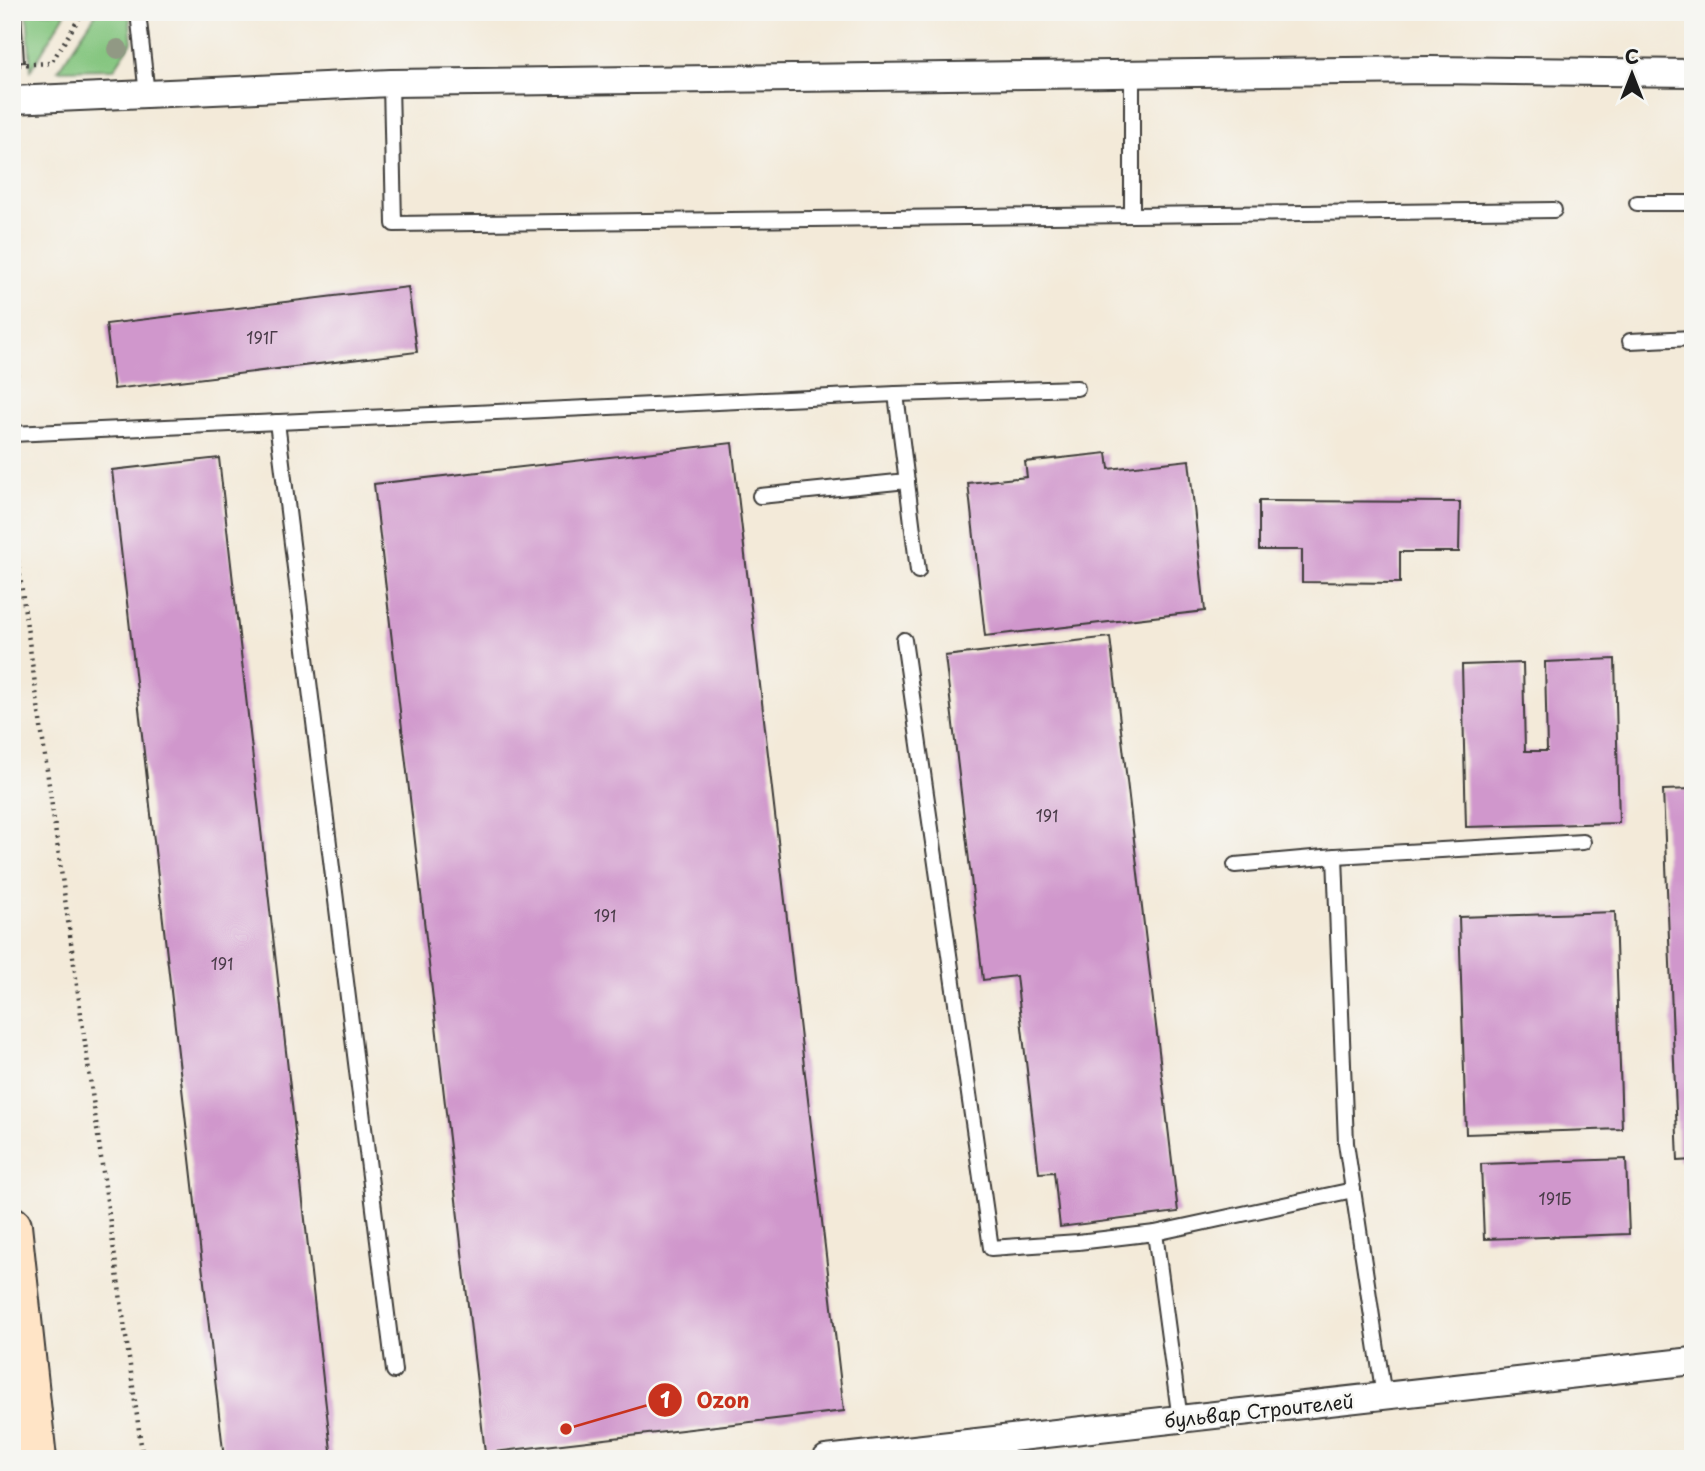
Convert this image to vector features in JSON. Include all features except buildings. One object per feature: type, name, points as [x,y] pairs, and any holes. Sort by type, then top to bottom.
[{"type":"main road","points":[[12,1226],[37,1459]]},
{"type":"street","points":[[12,100],[391,83],[1432,71],[1693,74]]},
{"type":"street","name":"бульвар Строителей","points":[[826,1459],[969,1451],[1180,1420],[1693,1361]]},
{"type":"lane","points":[[138,12],[146,95]]},
{"type":"lane","points":[[1132,74],[1132,215]]},
{"type":"lane","points":[[391,83],[394,224],[1554,210]]},
{"type":"lane","points":[[1636,203],[1693,203]]},
{"type":"lane","points":[[1630,341],[1693,338]]},
{"type":"lane","points":[[12,434],[1077,388]]},
{"type":"lane","points":[[896,394],[918,570]]},
{"type":"lane","points":[[277,422],[394,1371]]},
{"type":"lane","points":[[760,496],[907,481]]},
{"type":"lane","points":[[904,640],[991,1248],[1155,1233],[1353,1190]]},
{"type":"lane","points":[[1235,865],[1335,856],[1583,842]]},
{"type":"lane","points":[[1335,856],[1346,1143],[1384,1397]]},
{"type":"lane","points":[[1155,1233],[1180,1420]]},
{"type":"path","points":[[12,65],[51,63],[83,12]]},
{"type":"path","points":[[12,519],[143,1459]]},
{"type":"green space","points":[[27,12],[66,12],[31,70]]},
{"type":"green space","points":[[97,12],[129,12],[132,42],[114,69],[58,70]]},
{"type":"place","name":"Ozon","points":[[566,1429]]}]
